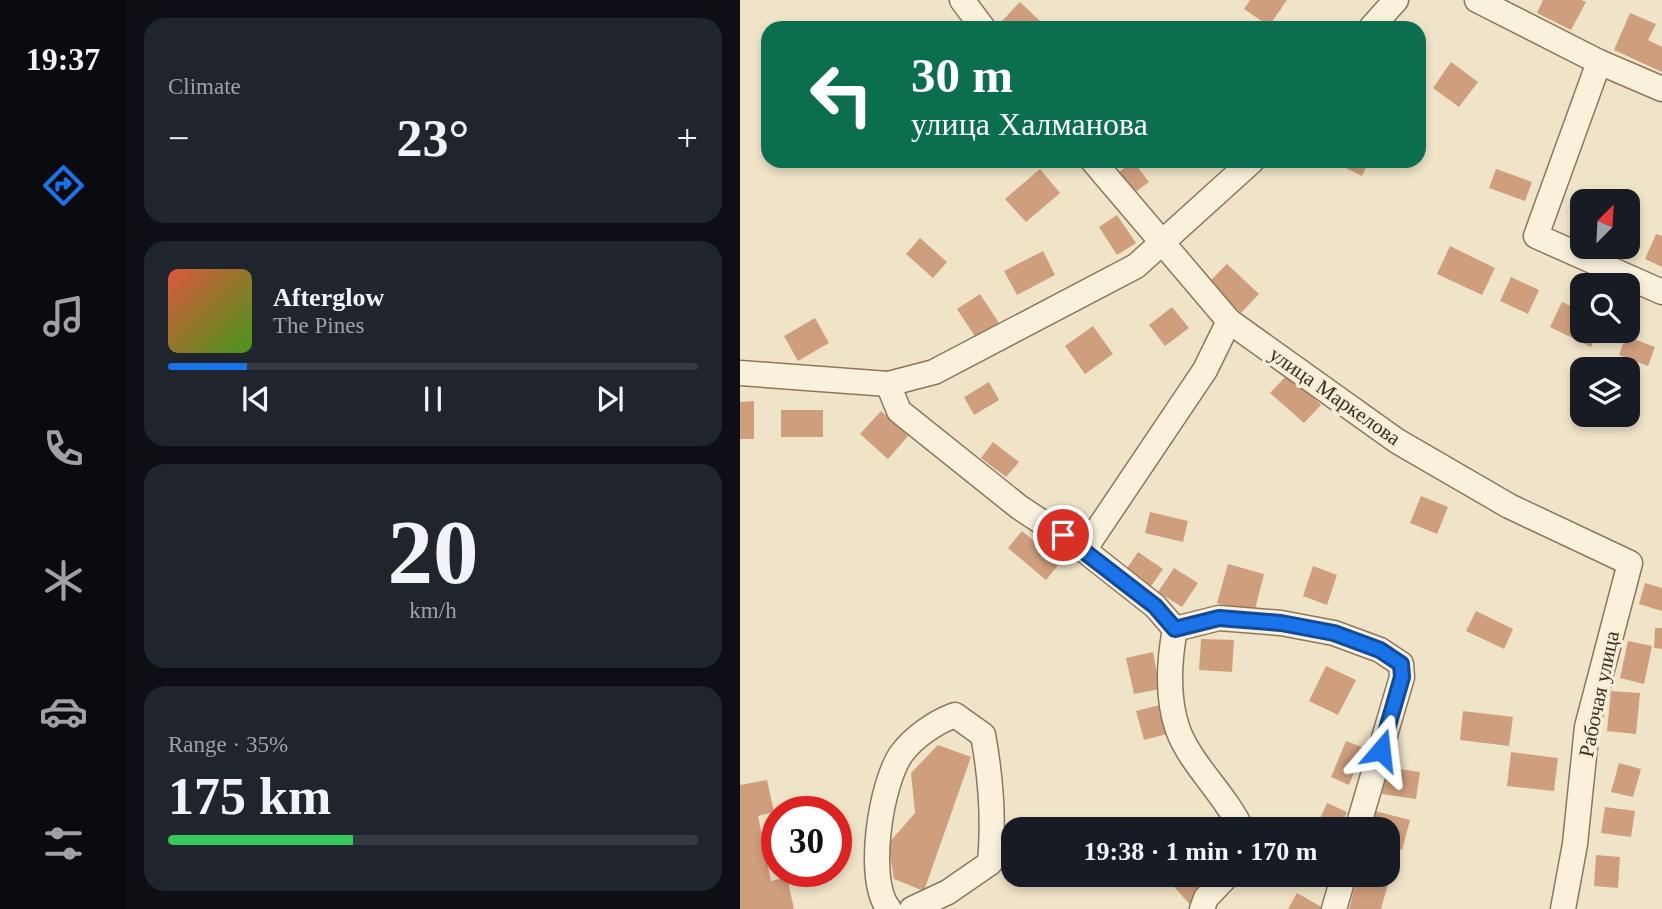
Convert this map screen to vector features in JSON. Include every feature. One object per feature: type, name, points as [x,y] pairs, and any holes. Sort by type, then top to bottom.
[{"type":"street","points":[[962,0],[978,21]]},
{"type":"street","points":[[1377,21],[1396,0]]},
{"type":"street","points":[[1477,0],[1599,62],[1662,89]]},
{"type":"street","points":[[1599,62],[1536,236],[1662,292]]},
{"type":"street","name":"улица Маркелова","points":[[1098,168],[1229,321],[1397,441],[1509,506],[1630,564]]},
{"type":"street","points":[[740,373],[888,384],[934,372],[1030,324],[1136,266],[1244,168]]},
{"type":"street","points":[[1084,550],[1205,370],[1229,321]]},
{"type":"street","points":[[888,384],[899,411],[1019,507],[1084,550],[1155,606],[1175,629]]},
{"type":"street","name":"Рабочая улица","points":[[1563,909],[1575,844],[1587,727],[1630,564]]},
{"type":"street","points":[[1175,629],[1219,618],[1281,623],[1334,633],[1380,650],[1401,664],[1402,677],[1361,817]]},
{"type":"street","points":[[1175,629],[1169,659],[1178,730],[1236,817]]},
{"type":"street","points":[[889,909],[882,901],[876,871],[878,830],[886,794],[902,753],[936,722],[955,715],[983,735],[990,768],[990,863],[948,892],[912,909]]},
{"type":"street","points":[[1202,909],[1206,898],[1217,887]]},
{"type":"street","points":[[1334,909],[1340,887]]},
{"type":"building","points":[[1250,0],[1287,0],[1272,21],[1262,21],[1244,9]]},
{"type":"building","points":[[1543,0],[1586,2],[1571,30],[1537,13]]},
{"type":"building","points":[[1020,2],[1040,21],[1002,21]]},
{"type":"building","points":[[1630,13],[1656,24],[1648,40],[1662,47],[1662,72],[1614,50]]},
{"type":"building","points":[[1451,62],[1478,82],[1459,107],[1433,88]]},
{"type":"building","points":[[1124,168],[1138,168],[1149,182],[1130,196],[1114,176]]},
{"type":"building","points":[[1346,168],[1366,168],[1362,176]]},
{"type":"building","points":[[1040,169],[1060,193],[1026,222],[1005,199]]},
{"type":"building","points":[[1496,169],[1532,182],[1525,201],[1489,188]]},
{"type":"building","points":[[1117,215],[1136,243],[1117,255],[1099,227]]},
{"type":"building","points":[[1656,234],[1662,236],[1662,267],[1645,259]]},
{"type":"building","points":[[920,238],[947,262],[933,278],[906,254]]},
{"type":"building","points":[[1450,246],[1495,268],[1482,295],[1437,274]]},
{"type":"building","points":[[1043,251],[1055,275],[1017,295],[1004,271]]},
{"type":"building","points":[[1227,264],[1259,294],[1241,313],[1209,282]]},
{"type":"building","points":[[1511,277],[1539,290],[1528,314],[1500,301]]},
{"type":"building","points":[[980,294],[999,323],[976,338],[957,309]]},
{"type":"building","points":[[1562,302],[1570,306],[1570,337],[1550,327]]},
{"type":"building","points":[[1172,307],[1189,328],[1165,346],[1149,325]]},
{"type":"building","points":[[815,318],[829,343],[798,361],[784,336]]},
{"type":"building","points":[[1093,326],[1113,354],[1085,374],[1065,346]]},
{"type":"building","points":[[1640,341],[1655,347],[1648,366],[1640,363],[1640,357],[1619,355],[1623,343]]},
{"type":"building","points":[[1288,374],[1321,405],[1304,423],[1270,393]]},
{"type":"building","points":[[989,382],[999,400],[974,415],[964,397]]},
{"type":"building","points":[[754,401],[754,439],[740,439],[740,402]]},
{"type":"building","points":[[781,410],[823,410],[823,437],[781,437]]},
{"type":"building","points":[[881,411],[908,436],[888,459],[860,434]]},
{"type":"building","points":[[993,442],[1019,462],[1006,477],[981,458]]},
{"type":"building","points":[[1421,496],[1448,507],[1437,534],[1410,523]]},
{"type":"building","points":[[1150,512],[1188,521],[1183,542],[1145,533]]},
{"type":"building","points":[[1022,531],[1060,563],[1046,580],[1008,548]]},
{"type":"building","points":[[1138,552],[1163,569],[1149,589],[1124,573]]},
{"type":"building","points":[[1228,564],[1264,574],[1254,613],[1217,603]]},
{"type":"building","points":[[1313,566],[1337,575],[1327,605],[1303,596]]},
{"type":"building","points":[[1174,568],[1198,583],[1182,607],[1158,592]]},
{"type":"building","points":[[1645,583],[1662,588],[1662,611],[1639,604]]},
{"type":"building","points":[[1476,611],[1513,629],[1504,649],[1466,631]]},
{"type":"building","points":[[1655,628],[1662,628],[1662,649],[1654,648]]},
{"type":"building","points":[[1201,639],[1234,640],[1232,672],[1199,670]]},
{"type":"building","points":[[1628,641],[1652,646],[1644,684],[1620,678]]},
{"type":"building","points":[[1153,652],[1160,689],[1134,694],[1126,658]]},
{"type":"building","points":[[1326,666],[1356,680],[1338,715],[1309,701]]},
{"type":"building","points":[[1611,691],[1640,693],[1636,734],[1607,731]]},
{"type":"building","points":[[1160,705],[1167,734],[1144,740],[1136,711]]},
{"type":"building","points":[[1463,711],[1513,717],[1509,746],[1460,740]]},
{"type":"building","points":[[1346,741],[1364,748],[1349,785],[1331,777]]},
{"type":"building","points":[[938,745],[971,757],[924,891],[894,879],[888,844],[915,813],[911,773]]},
{"type":"building","points":[[1511,752],[1558,758],[1554,791],[1507,786]]},
{"type":"building","points":[[1619,763],[1641,769],[1633,797],[1611,792]]},
{"type":"building","points":[[1386,767],[1420,772],[1416,799],[1382,794]]},
{"type":"building","points":[[767,780],[770,796],[761,796],[761,815],[758,816],[761,831],[761,887],[789,887],[794,909],[740,909],[740,785]]},
{"type":"building","points":[[1327,803],[1347,812],[1345,817],[1321,817]]},
{"type":"building","points":[[1605,807],[1635,811],[1631,837],[1601,833]]},
{"type":"building","points":[[1375,811],[1398,817],[1373,817]]},
{"type":"building","points":[[1400,817],[1410,820],[1400,849]]},
{"type":"building","points":[[1596,855],[1620,857],[1618,888],[1594,886]]},
{"type":"building","points":[[1174,887],[1208,887],[1212,891],[1192,907]]},
{"type":"building","points":[[1355,887],[1387,887],[1381,909],[1349,909]]},
{"type":"building","points":[[1297,893],[1325,909],[1288,909]]},
{"type":"route","points":[[1063,535],[1155,606],[1175,629],[1219,618],[1281,623],[1334,633],[1380,650],[1401,664],[1402,677],[1381,750]]}]
